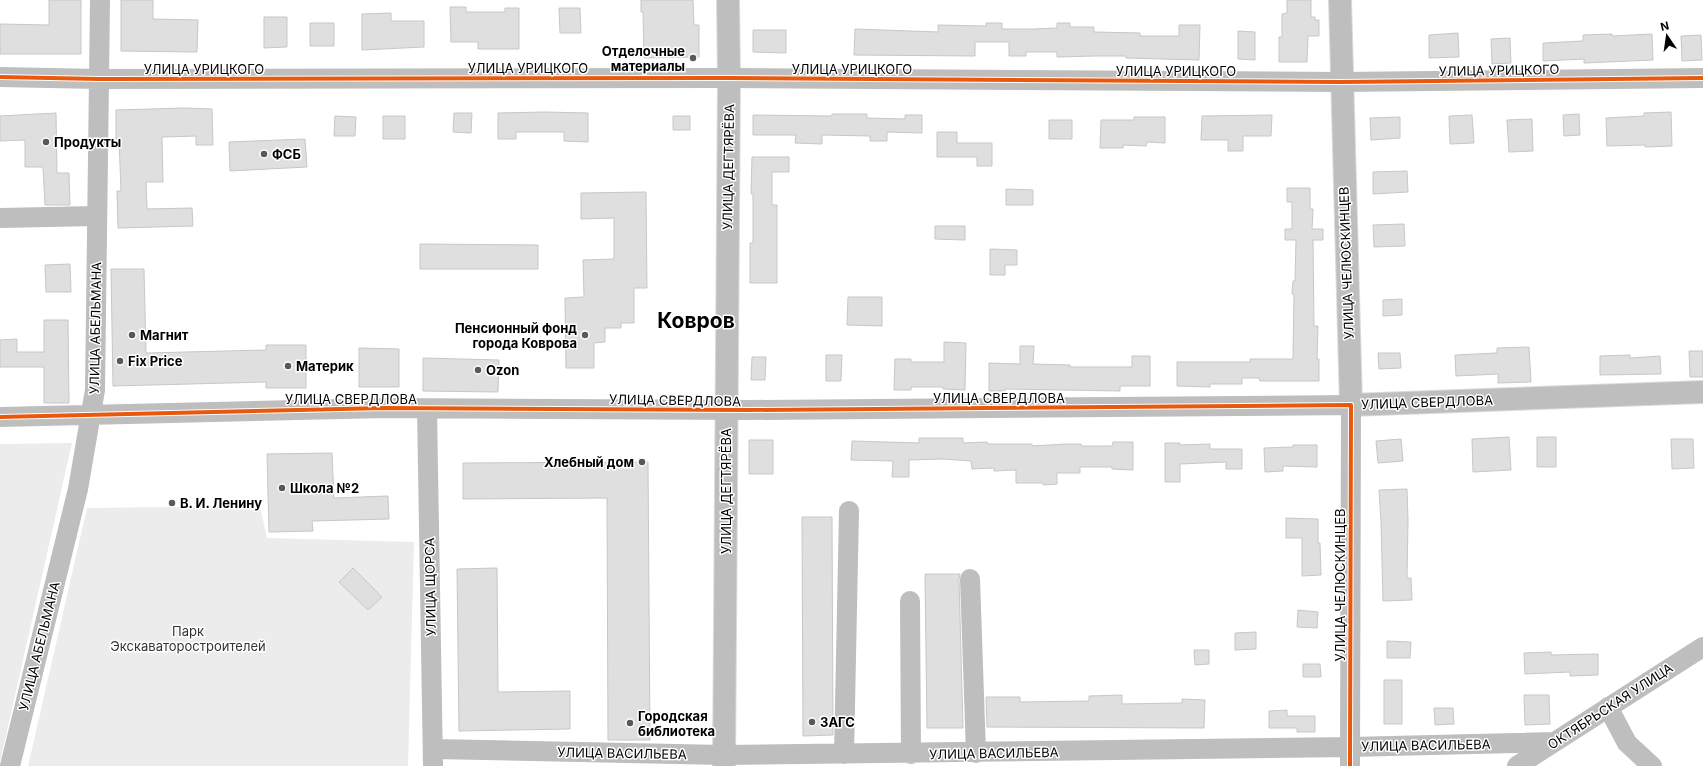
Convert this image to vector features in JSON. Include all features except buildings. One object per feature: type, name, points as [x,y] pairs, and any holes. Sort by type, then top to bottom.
[{"type":"main road","name":"УЛИЦА ДЕГТЯРЁВА","points":[[724,761],[729,78],[728,0]]},
{"type":"main road","name":"УЛИЦА ЧЕЛЮСКИНЦЕВ","points":[[1340,0],[1341,82],[1351,405]]},
{"type":"main road","name":"УЛИЦА СВЕРДЛОВА","points":[[1351,405],[1703,392]]},
{"type":"street","name":"УЛИЦА АБЕЛЬМАНА","points":[[10,766],[78,489],[92,415],[97,368],[96,216],[100,0]]},
{"type":"street","name":"УЛИЦА УРИЦКОГО","points":[[0,77],[99,79],[729,78],[1341,82],[1703,78]]},
{"type":"street","points":[[0,218],[96,216]]},
{"type":"street","name":"УЛИЦА СВЕРДЛОВА","points":[[0,417],[285,409],[726,410],[1351,405]]},
{"type":"street","name":"УЛИЦА ЧЕЛЮСКИНЦЕВ","points":[[1349,757],[1351,405]]},
{"type":"street","name":"УЛИЦА ЩОРСА","points":[[427,409],[433,757]]},
{"type":"street","points":[[844,754],[849,511]]},
{"type":"street","points":[[970,579],[976,753]]},
{"type":"street","points":[[910,601],[911,754]]},
{"type":"street","name":"ОКТЯБРЬСКАЯ УЛИЦА","points":[[1517,766],[1703,647]]},
{"type":"street","points":[[1608,707],[1627,743],[1652,766]]},
{"type":"street","name":"УЛИЦА ВАСИЛЬЕВА","points":[[433,757],[724,761],[844,754],[976,753],[1349,757],[1554,742]]},
{"type":"green space","points":[[72,443],[0,762],[0,444]]},
{"type":"green space","name":"Парк Экскаваторостроителей","points":[[260,506],[267,538],[414,542],[408,766],[28,766],[87,508]]},
{"type":"cycle path","points":[[0,77],[99,79],[729,78],[1341,82],[1703,78]]},
{"type":"cycle path","points":[[0,417],[385,408],[748,410],[1351,405],[1350,766]]},
{"type":"place","name":"Отделочные материалы","points":[[693,58]]},
{"type":"place","name":"Продукты","points":[[46,142]]},
{"type":"place","name":"ФСБ","points":[[264,154]]},
{"type":"place","name":"Магнит","points":[[132,335]]},
{"type":"place","name":"Пенсионный фонд города Коврова","points":[[585,335]]},
{"type":"place","name":"Fix Price","points":[[120,361]]},
{"type":"place","name":"Материк","points":[[288,366]]},
{"type":"place","name":"Ozon","points":[[478,370]]},
{"type":"place","name":"Хлебный дом","points":[[642,462]]},
{"type":"place","name":"Школа №2","points":[[282,488]]},
{"type":"place","name":"В. И. Ленину","points":[[172,503]]},
{"type":"place","name":"ЗАГС","points":[[812,722]]},
{"type":"place","name":"Городская библиотека","points":[[630,723]]},
{"type":"district","name":"Ковров","points":[[696,320]]}]
